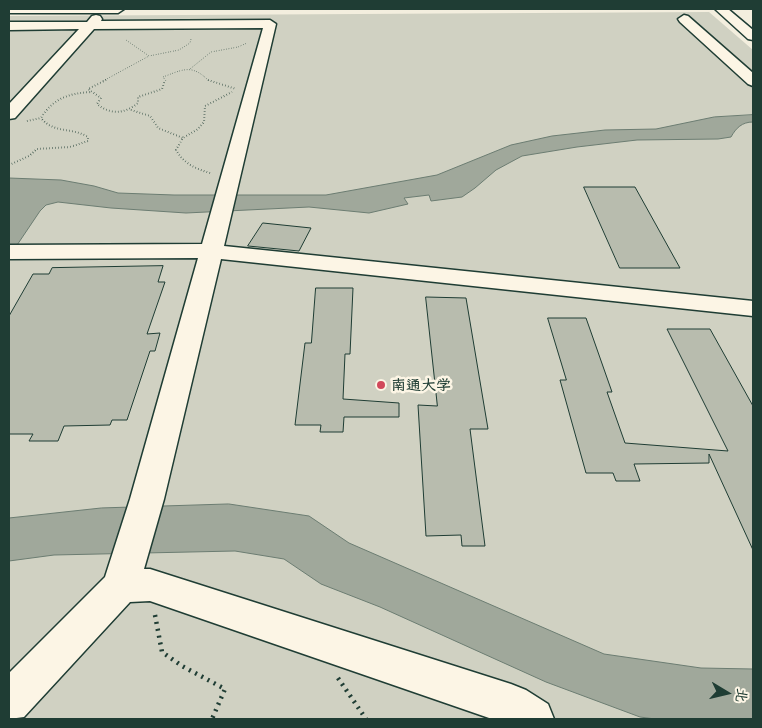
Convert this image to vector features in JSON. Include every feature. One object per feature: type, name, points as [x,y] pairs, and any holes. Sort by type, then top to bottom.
[{"type":"street","points":[[9,9],[118,9]]},
{"type":"street","points":[[9,114],[106,9]]},
{"type":"street","points":[[721,9],[753,36]]},
{"type":"street","points":[[737,9],[753,22]]},
{"type":"street","points":[[684,19],[753,82]]},
{"type":"street","points":[[9,26],[87,28],[270,24],[146,499],[131,577],[9,702]]},
{"type":"street","points":[[14,252],[210,250],[753,308]]},
{"type":"street","points":[[131,577],[150,585],[511,705],[533,719]]},
{"type":"path","points":[[182,138],[172,132],[158,128],[150,116],[131,110],[115,112],[101,110],[97,104],[101,98],[88,89],[92,84],[105,81],[113,74],[149,56],[168,54],[185,47],[190,43],[192,34],[202,24]]},
{"type":"path","points":[[87,28],[102,35],[124,38],[149,56]]},
{"type":"path","points":[[189,69],[200,64],[206,54],[240,48],[248,42],[267,37]]},
{"type":"path","points":[[131,110],[138,103],[138,97],[161,91],[165,87],[166,81],[163,77],[183,69],[200,72],[210,82],[237,89],[253,89]]},
{"type":"path","points":[[226,194],[207,172],[179,158],[176,150],[182,138],[204,122],[205,106],[237,89]]},
{"type":"path","points":[[9,165],[29,156],[37,149],[70,147],[88,141],[88,137],[84,133],[54,130],[44,124],[41,118],[45,110],[55,99],[71,92],[92,92]]},
{"type":"path","points":[[131,577],[154,610],[162,652],[182,666],[225,689],[212,719]]},
{"type":"shaded area","name":"南通大学","points":[[709,12],[753,50],[753,719],[9,719],[9,16]]},
{"type":"shaded area","points":[[753,115],[753,122],[740,126],[731,137],[718,139],[637,140],[522,156],[496,170],[462,197],[431,201],[429,195],[404,198],[408,204],[369,213],[309,207],[186,213],[58,202],[46,205],[40,211],[9,257],[9,178],[61,180],[118,193],[326,195],[437,175],[511,145],[552,136],[605,130],[656,129],[714,117]]},
{"type":"shaded area","points":[[229,504],[309,516],[349,543],[604,654],[701,668],[753,669],[753,719],[655,719],[640,717],[546,682],[380,607],[321,584],[284,559],[235,551],[54,555],[9,561],[9,518],[101,508]]},
{"type":"building","points":[[584,187],[635,187],[680,268],[620,268]]},
{"type":"building","points":[[263,223],[311,228],[299,251],[248,246]]},
{"type":"building","points":[[163,266],[158,282],[165,282],[147,334],[160,333],[155,351],[150,351],[127,420],[112,420],[110,425],[64,426],[58,441],[29,441],[33,434],[9,434],[9,316],[33,274],[49,274],[52,268]]},
{"type":"building","points":[[316,288],[353,288],[350,354],[345,354],[343,399],[399,403],[399,417],[344,417],[343,432],[320,432],[321,425],[295,425],[305,343],[311,343]]},
{"type":"building","points":[[426,297],[466,298],[488,429],[470,429],[485,546],[462,546],[461,535],[426,536],[418,405],[437,406]]},
{"type":"building","points":[[548,318],[586,318],[612,392],[607,392],[625,443],[728,451],[667,329],[710,329],[753,406],[753,550],[709,454],[709,463],[634,464],[640,481],[616,481],[613,473],[586,473],[560,380],[566,380]]},
{"type":"place","name":"南通大学","points":[[381,385]]}]
